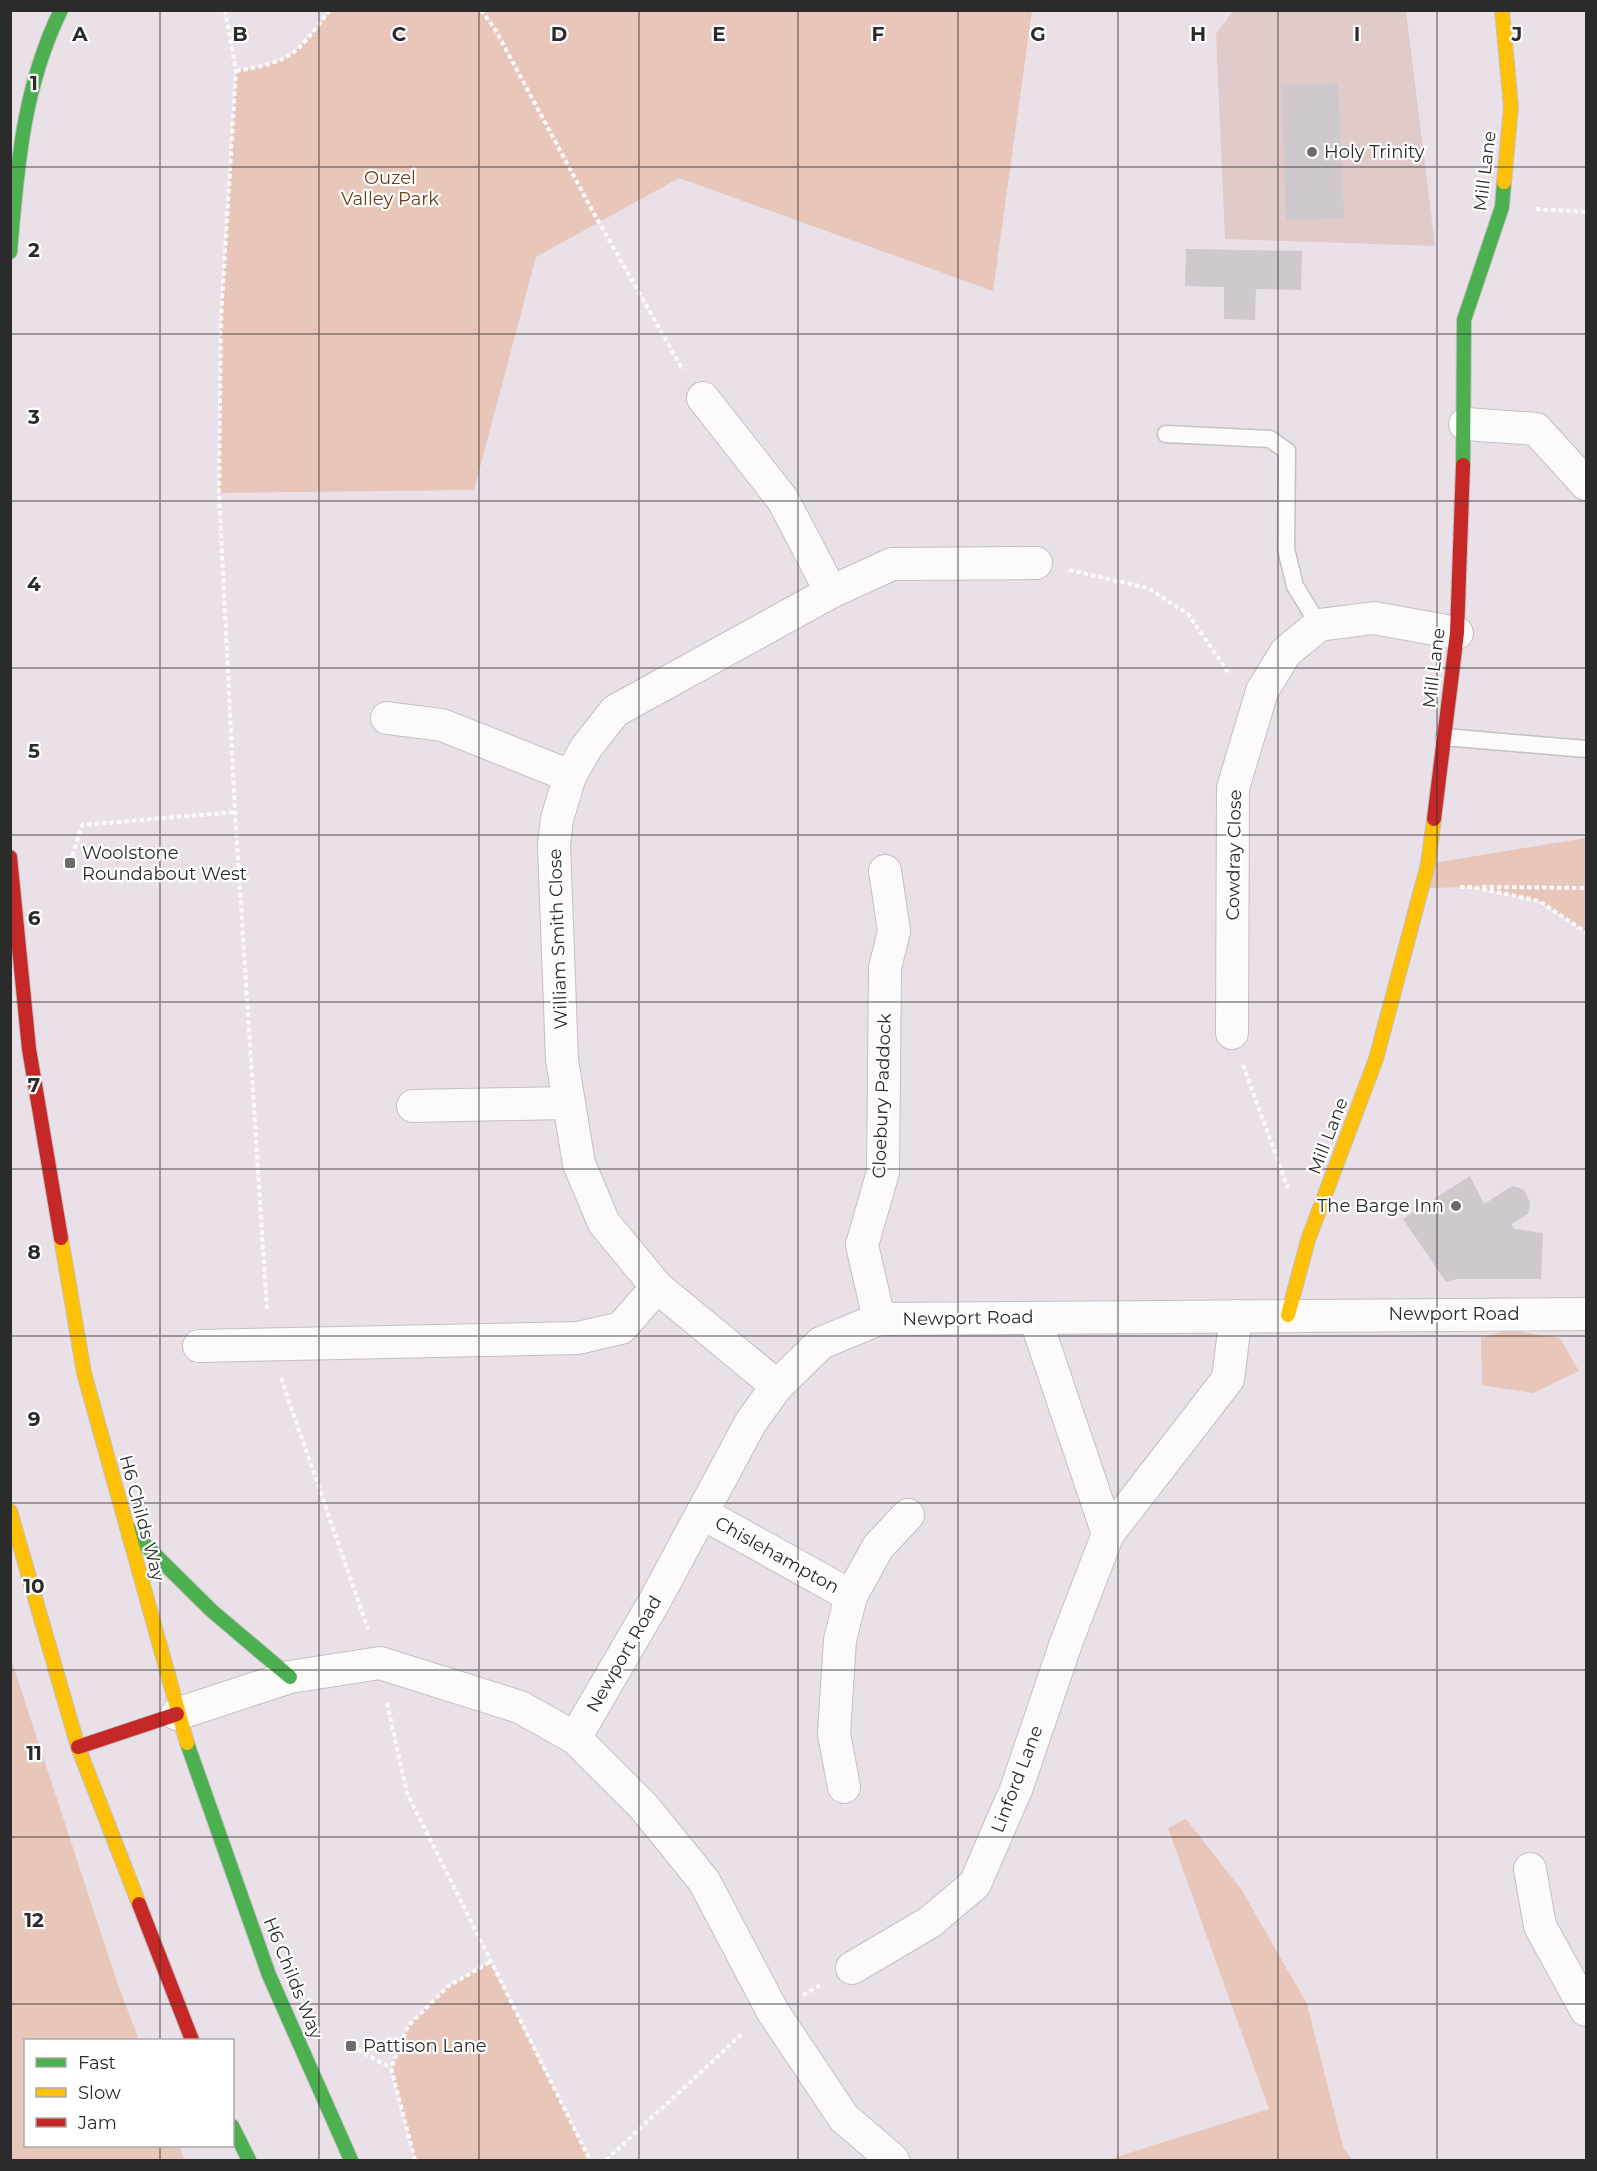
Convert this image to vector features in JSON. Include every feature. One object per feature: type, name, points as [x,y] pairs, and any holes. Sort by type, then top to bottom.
[{"type":"street","points":[[10,252],[22,116],[48,33],[61,10]]},
{"type":"street","name":"Mill Lane","points":[[1288,1315],[1308,1240],[1376,1059],[1423,888],[1457,633],[1465,424],[1464,320],[1502,207],[1511,106],[1502,10]]},
{"type":"street","points":[[703,398],[783,500],[831,592]]},
{"type":"street","points":[[1465,424],[1536,429],[1587,484]]},
{"type":"street","name":"William Smith Close","points":[[777,1386],[657,1287],[604,1223],[579,1164],[567,1103],[556,945],[554,845],[557,819],[570,776],[586,748],[615,711],[831,592],[892,564],[1036,562]]},
{"type":"street","points":[[1319,625],[1374,618],[1457,633]]},
{"type":"street","name":"Cowdray Close","points":[[1232,1034],[1233,788],[1262,692],[1286,652],[1319,625]]},
{"type":"street","points":[[387,718],[442,725],[570,776]]},
{"type":"street","name":"H6 Childs Way","points":[[10,857],[29,1049],[84,1373],[177,1714],[269,1975],[351,2160]]},
{"type":"street","name":"Cloebury Paddock","points":[[879,1319],[862,1245],[883,1172],[885,968],[894,931],[885,871]]},
{"type":"street","points":[[413,1106],[567,1103]]},
{"type":"street","points":[[200,1346],[578,1338],[621,1328],[657,1287]]},
{"type":"street","name":"Newport Road","points":[[575,1738],[751,1422],[777,1386],[821,1343],[879,1319],[1587,1314]]},
{"type":"street","name":"Linford Lane","points":[[852,1968],[930,1922],[975,1884],[1017,1787],[1066,1643],[1108,1534],[1228,1379],[1236,1316]]},
{"type":"street","points":[[1035,1317],[1108,1534]]},
{"type":"street","points":[[10,1511],[78,1747],[192,2039]]},
{"type":"street","name":"Chislehampton","points":[[702,1513],[851,1596]]},
{"type":"street","name":"Chislehampton","points":[[844,1787],[834,1734],[835,1685],[840,1640],[851,1596],[878,1547],[908,1515]]},
{"type":"street","points":[[126,1526],[212,1611],[290,1677]]},
{"type":"street","points":[[78,1747],[290,1677],[380,1663],[520,1707],[575,1738],[644,1807],[704,1881],[773,2012],[844,2118],[892,2160]]},
{"type":"street","points":[[1530,1869],[1540,1926],[1587,2010]]},
{"type":"street","points":[[234,2130],[249,2160]]},
{"type":"lane","points":[[1166,435],[1270,439],[1287,451],[1286,549],[1295,586],[1319,625]]},
{"type":"lane","points":[[1444,737],[1586,749]]},
{"type":"path","points":[[225,10],[236,70],[221,319],[219,493],[235,812],[269,1344],[380,1663],[406,1793],[590,2160]]},
{"type":"path","points":[[236,70],[269,65],[296,53],[330,10]]},
{"type":"path","points":[[481,10],[495,29],[677,362],[703,398]]},
{"type":"path","points":[[1502,207],[1587,212]]},
{"type":"path","points":[[1036,562],[1148,588],[1188,614],[1234,680],[1262,692]]},
{"type":"path","points":[[70,862],[82,825],[235,812]]},
{"type":"path","points":[[1473,887],[1539,901],[1587,932]]},
{"type":"path","points":[[1423,888],[1587,888]]},
{"type":"path","points":[[1232,1034],[1308,1240]]},
{"type":"path","points":[[415,2160],[391,2068],[408,2026],[447,1988],[490,1962]]},
{"type":"path","points":[[606,2160],[746,2030],[773,2012],[852,1968]]},
{"type":"path","points":[[351,2046],[391,2068]]},
{"type":"green space","name":"Ouzel Valley Park","points":[[330,11],[1032,11],[993,291],[679,178],[536,257],[474,490],[219,493],[221,319],[236,71],[270,64],[292,54],[309,38]]},
{"type":"green space","points":[[1586,838],[1586,932],[1539,901],[1473,887],[1423,888],[1428,864]]},
{"type":"green space","points":[[1507,1330],[1560,1338],[1579,1371],[1533,1393],[1482,1385],[1481,1338]]},
{"type":"green space","points":[[11,1659],[118,1985],[139,2039],[24,2039],[24,2147],[179,2147],[184,2160],[11,2160]]},
{"type":"green space","points":[[1186,1819],[1241,1889],[1307,2004],[1343,2147],[1352,2160],[1107,2160],[1269,2109],[1168,1828]]},
{"type":"green space","points":[[490,1962],[590,2160],[415,2160],[391,2068],[408,2026],[447,1987]]},
{"type":"shaded area","points":[[1233,11],[1406,11],[1435,246],[1225,239],[1216,34]]},
{"type":"building","name":"Holy Trinity","points":[[1338,83],[1344,218],[1286,220],[1281,85]]},
{"type":"building","points":[[1186,249],[1302,251],[1301,290],[1256,289],[1255,320],[1224,319],[1224,287],[1185,286]]},
{"type":"building","points":[[1470,1176],[1484,1204],[1512,1186],[1523,1189],[1530,1202],[1528,1214],[1511,1224],[1515,1229],[1543,1233],[1541,1279],[1457,1279],[1446,1282],[1403,1219]]},
{"type":"traffic: fast","points":[[10,252],[19,159],[30,98],[48,39],[61,10]]},
{"type":"traffic: fast","points":[[1463,465],[1464,320],[1502,207],[1504,182]]},
{"type":"traffic: fast","points":[[127,1527],[212,1611],[290,1677]]},
{"type":"traffic: fast","points":[[187,1743],[269,1975],[351,2160]]},
{"type":"traffic: fast","points":[[234,2130],[249,2160]]},
{"type":"traffic: slow","points":[[1502,10],[1511,107],[1504,182]]},
{"type":"traffic: slow","points":[[1288,1315],[1308,1240],[1376,1059],[1428,864],[1434,819]]},
{"type":"traffic: slow","points":[[61,1238],[84,1373],[187,1743]]},
{"type":"traffic: slow","points":[[10,1511],[78,1747],[139,1904]]},
{"type":"traffic: jam","points":[[1434,819],[1457,633],[1463,465]]},
{"type":"traffic: jam","points":[[10,857],[29,1049],[61,1238]]},
{"type":"traffic: jam","points":[[78,1747],[177,1714]]},
{"type":"traffic: jam","points":[[139,1904],[192,2039]]},
{"type":"place","name":"Holy Trinity","points":[[1312,152]]},
{"type":"place","name":"Woolstone Roundabout West","points":[[70,863]]},
{"type":"place","name":"The Barge Inn","points":[[1456,1206]]},
{"type":"place","name":"Pattison Lane","points":[[351,2046]]}]
